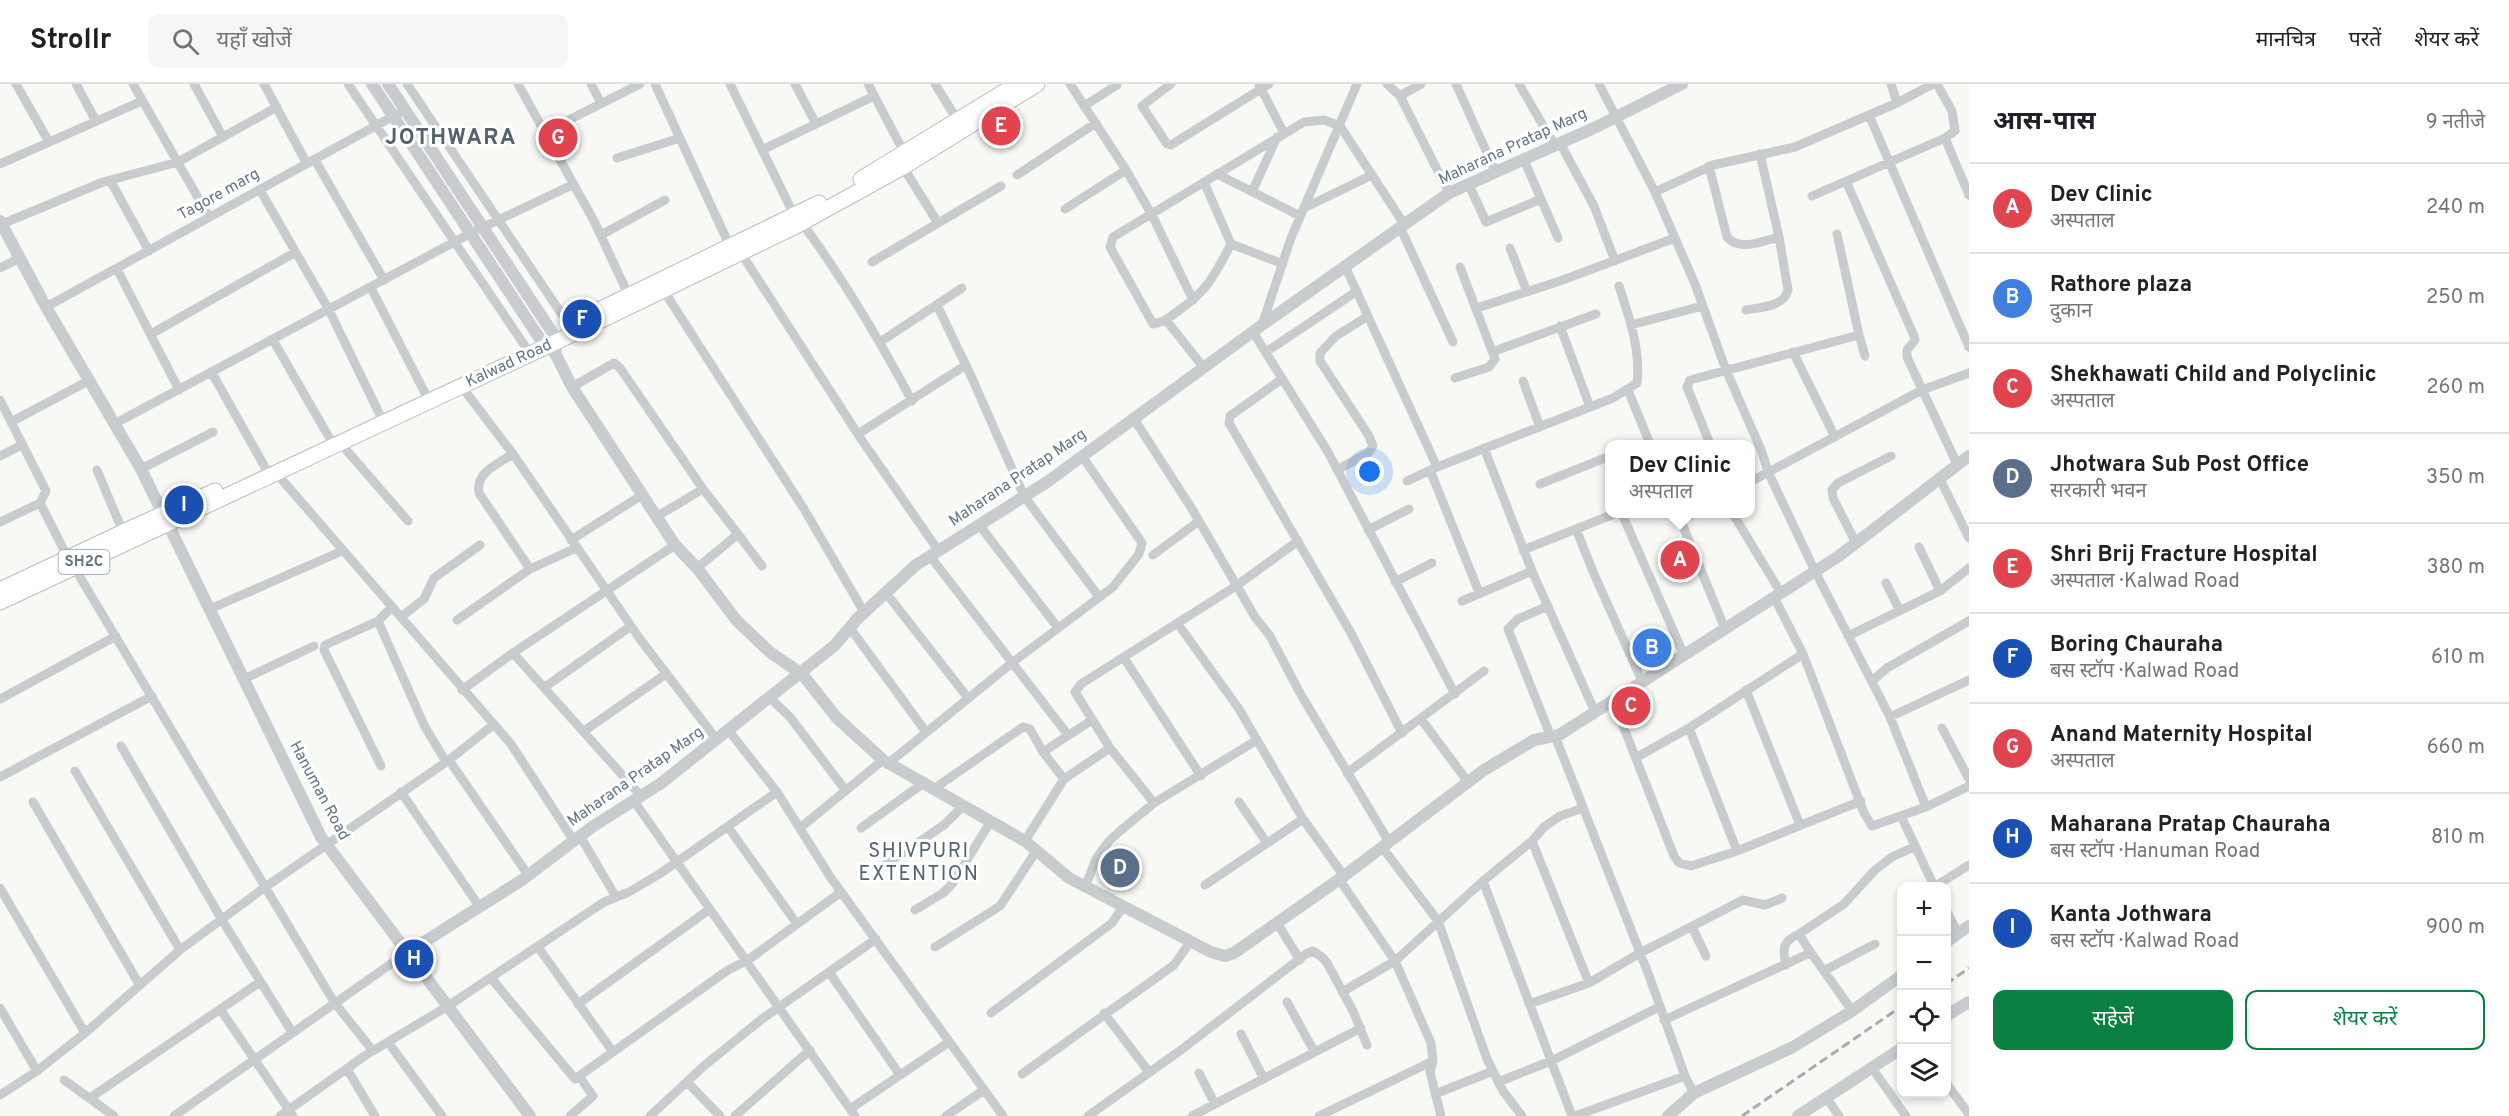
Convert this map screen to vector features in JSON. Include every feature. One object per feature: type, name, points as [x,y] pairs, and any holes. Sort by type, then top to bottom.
[{"type":"main road","name":"Kalwad Road","points":[[904,161],[958,121],[1017,84]]},
{"type":"main road","name":"Kalwad Road","points":[[0,590],[71,562],[336,441],[462,387],[550,343],[664,291],[904,161],[1037,84]]},
{"type":"main road","name":"Kalwad Road","points":[[336,441],[380,415],[525,346],[550,343],[569,325],[629,296],[736,252]]},
{"type":"main road","name":"Kalwad Road","points":[[0,602],[123,532],[166,519]]},
{"type":"street","points":[[16,84],[49,142]]},
{"type":"street","points":[[76,84],[96,121]]},
{"type":"street","points":[[133,84],[209,217]]},
{"type":"street","points":[[194,84],[223,137]]},
{"type":"street","points":[[264,84],[384,280]]},
{"type":"street","points":[[348,84],[525,346]]},
{"type":"street","points":[[372,84],[471,233],[550,343]]},
{"type":"street","points":[[388,84],[484,227],[550,343],[572,387],[656,517],[675,545],[697,568],[737,621],[771,653],[802,674],[837,718],[886,761],[1025,841],[1069,878],[1190,942],[1225,956],[1234,953],[1341,878],[1468,782],[1522,746],[1534,740],[1553,737],[1595,712],[1815,571],[1856,543],[1969,456]]},
{"type":"street","points":[[407,84],[569,325]]},
{"type":"street","points":[[518,84],[601,235],[629,296]]},
{"type":"street","points":[[591,84],[602,103]]},
{"type":"street","points":[[545,132],[640,84]]},
{"type":"street","points":[[655,84],[736,252],[858,434],[934,553],[1068,735]]},
{"type":"street","points":[[730,84],[798,219],[838,272],[912,400]]},
{"type":"street","points":[[795,84],[816,124]]},
{"type":"street","points":[[868,84],[904,161],[938,223]]},
{"type":"street","points":[[935,84],[958,121]]},
{"type":"street","points":[[1070,84],[1126,170],[1152,215],[1193,300]]},
{"type":"street","points":[[1357,84],[1302,212],[1258,328],[1266,352],[1337,470],[1455,694]]},
{"type":"street","points":[[1388,84],[1400,96],[1449,193]]},
{"type":"street","points":[[1400,96],[1421,84]]},
{"type":"street","points":[[1456,84],[1496,173]]},
{"type":"street","points":[[1519,84],[1594,206],[1615,261]]},
{"type":"street","points":[[1599,84],[1655,192],[1695,284],[1726,370],[1762,452],[1768,472],[1815,571],[1890,717],[1926,807]]},
{"type":"street","name":"Maharana Pratap Marg","points":[[408,952],[528,875],[729,731],[834,646],[864,612],[916,565],[980,526],[1082,456],[1402,225],[1449,193],[1524,160],[1682,84]]},
{"type":"street","points":[[1891,84],[1897,103]]},
{"type":"street","points":[[1655,192],[1709,166],[1795,147],[1935,84],[1955,118],[1955,130],[1945,138],[1812,196]]},
{"type":"street","points":[[1084,106],[1117,85]]},
{"type":"street","points":[[1166,85],[1142,106],[1167,144],[1171,145],[1263,86],[1280,135],[1252,192]]},
{"type":"street","points":[[762,150],[874,96]]},
{"type":"street","points":[[0,164],[142,101]]},
{"type":"street","points":[[1,222],[110,180],[178,162],[276,107]]},
{"type":"street","name":"Tagore marg","points":[[46,307],[405,108]]},
{"type":"street","points":[[1869,115],[1969,347]]},
{"type":"street","points":[[1231,244],[1213,279],[1193,300],[1157,324],[1150,321],[1110,247],[1116,233],[1152,215],[1304,122],[1316,119],[1340,126],[1402,225],[1453,342]]},
{"type":"street","points":[[1017,175],[1096,123]]},
{"type":"street","points":[[617,158],[680,138]]},
{"type":"street","points":[[1945,138],[1969,195]]},
{"type":"street","points":[[1746,310],[1781,302],[1788,290],[1779,237],[1760,154]]},
{"type":"street","points":[[1524,160],[1558,238]]},
{"type":"street","points":[[1709,166],[1727,237],[1742,246],[1779,237]]},
{"type":"street","points":[[1065,209],[1126,170]]},
{"type":"street","points":[[1217,174],[1252,192],[1302,212],[1372,175]]},
{"type":"street","points":[[110,180],[150,251]]},
{"type":"street","points":[[1845,181],[1914,336],[1915,340],[1906,350],[1907,357],[1957,464]]},
{"type":"street","points":[[1204,182],[1231,244],[1282,264]]},
{"type":"street","points":[[116,423],[471,233],[574,184]]},
{"type":"street","points":[[1469,185],[1485,222],[1541,199]]},
{"type":"street","points":[[872,262],[1001,186]]},
{"type":"street","points":[[260,190],[294,253],[329,310],[380,415]]},
{"type":"street","points":[[601,235],[665,200]]},
{"type":"street","name":"Hanuman Road","points":[[1,222],[46,307],[141,469],[321,837],[530,1116]]},
{"type":"street","points":[[1837,234],[1865,356]]},
{"type":"street","points":[[1477,308],[1675,238]]},
{"type":"street","points":[[1510,248],[1527,292]]},
{"type":"street","points":[[150,334],[294,253]]},
{"type":"street","points":[[0,268],[20,258]]},
{"type":"street","points":[[1345,266],[1434,468],[1479,592]]},
{"type":"street","points":[[1455,378],[1489,367],[1495,359],[1460,267]]},
{"type":"street","points":[[117,268],[179,390]]},
{"type":"street","points":[[1407,481],[1434,468],[1590,407],[1628,390],[1637,383],[1639,368],[1631,325],[1619,286]]},
{"type":"street","points":[[370,288],[425,393]]},
{"type":"street","points":[[880,342],[962,288]]},
{"type":"street","points":[[664,291],[804,509],[864,612]]},
{"type":"street","points":[[1266,352],[1357,291]]},
{"type":"street","points":[[937,305],[1024,496],[1099,597]]},
{"type":"street","points":[[1631,325],[1702,306]]},
{"type":"street","points":[[1492,352],[1596,314]]},
{"type":"street","points":[[1337,470],[1368,453],[1373,446],[1370,436],[1320,361],[1320,353],[1336,336],[1368,316]]},
{"type":"street","points":[[1166,320],[1204,368]]},
{"type":"street","points":[[1560,326],[1590,407]]},
{"type":"street","points":[[1708,440],[1687,387],[1690,380],[1697,376],[1859,335]]},
{"type":"street","points":[[273,340],[336,441],[408,521]]},
{"type":"street","points":[[1793,352],[1835,437]]},
{"type":"street","points":[[572,387],[614,363],[703,489],[762,566]]},
{"type":"street","points":[[858,434],[966,365]]},
{"type":"street","points":[[212,373],[272,471],[511,744],[616,897]]},
{"type":"street","points":[[1755,479],[1922,390],[1969,373]]},
{"type":"street","points":[[1282,379],[1230,416],[1229,423],[1351,633],[1402,733]]},
{"type":"street","points":[[11,422],[90,380]]},
{"type":"street","points":[[1523,381],[1540,427]]},
{"type":"street","points":[[462,387],[513,454],[631,626],[717,740]]},
{"type":"street","points":[[1628,390],[1648,440]]},
{"type":"street","points":[[0,400],[45,488],[45,495],[40,503],[0,522]]},
{"type":"street","points":[[1134,419],[1199,521],[1236,586],[1270,636],[1385,844],[1438,921],[1493,1071],[1522,1116]]},
{"type":"street","points":[[141,469],[213,432]]},
{"type":"street","points":[[0,456],[22,445]]},
{"type":"street","points":[[1484,448],[1532,572],[1595,712]]},
{"type":"street","points":[[513,454],[481,476],[477,486],[479,493],[530,569]]},
{"type":"street","points":[[800,828],[846,790],[926,732],[1113,586],[1132,562],[1141,550],[1142,543],[1082,456]]},
{"type":"street","points":[[1856,543],[1833,498],[1832,490],[1838,483],[1891,456]]},
{"type":"street","points":[[1540,484],[1605,458]]},
{"type":"street","points":[[97,470],[123,532]]},
{"type":"street","points":[[1939,477],[1969,537]]},
{"type":"street","points":[[656,517],[703,489]]},
{"type":"street","points":[[457,620],[530,569],[573,544],[642,495]]},
{"type":"street","points":[[40,503],[71,562],[264,888],[334,1002],[373,1051]]},
{"type":"street","points":[[1368,530],[1409,509]]},
{"type":"street","points":[[1523,550],[1605,517]]},
{"type":"street","points":[[1624,518],[1684,655]]},
{"type":"street","points":[[1680,518],[1725,629]]},
{"type":"street","points":[[1736,518],[1777,595],[1872,826],[1926,807],[1969,786]]},
{"type":"street","points":[[1153,555],[1199,521]]},
{"type":"street","points":[[980,526],[1058,628]]},
{"type":"street","points":[[1576,529],[1593,574],[1642,681]]},
{"type":"street","points":[[697,568],[738,534]]},
{"type":"street","points":[[1154,803],[1110,748],[1075,692],[1081,684],[1236,586],[1298,541]]},
{"type":"street","points":[[401,617],[424,598],[434,578],[480,545]]},
{"type":"street","points":[[462,690],[513,653],[675,545]]},
{"type":"street","points":[[1919,547],[1940,591]]},
{"type":"street","points":[[210,609],[342,551]]},
{"type":"street","points":[[1395,582],[1432,563]]},
{"type":"street","points":[[1848,636],[1940,591],[1969,568]]},
{"type":"street","points":[[1462,601],[1479,592],[1532,572]]},
{"type":"street","points":[[1886,582],[1900,611]]},
{"type":"street","points":[[886,593],[968,698]]},
{"type":"street","points":[[1548,606],[1518,619],[1508,629],[1582,808],[1640,953],[1685,1077],[1694,1094]]},
{"type":"street","points":[[381,766],[324,650],[325,645],[378,621],[392,608]]},
{"type":"street","points":[[378,621],[424,725],[528,875]]},
{"type":"street","points":[[1872,681],[1887,668],[1969,621]]},
{"type":"street","points":[[1178,624],[1239,709],[1303,819],[1395,961],[1431,1043],[1433,1061],[1430,1072],[1441,1116]]},
{"type":"street","points":[[545,687],[631,626]]},
{"type":"street","points":[[850,628],[926,732]]},
{"type":"street","points":[[0,699],[116,636]]},
{"type":"street","points":[[244,679],[314,646]]},
{"type":"street","points":[[513,653],[584,731],[638,798],[710,909],[748,960],[852,1112],[900,1075],[949,1042]]},
{"type":"street","points":[[1637,757],[1689,728],[1803,654]]},
{"type":"street","points":[[1124,658],[1201,776]]},
{"type":"street","points":[[1347,773],[1484,671]]},
{"type":"street","points":[[584,731],[666,674]]},
{"type":"street","points":[[1890,717],[1969,680]]},
{"type":"street","points":[[1746,690],[1800,825]]},
{"type":"street","points":[[0,777],[152,696]]},
{"type":"street","points":[[770,698],[790,717],[846,790]]},
{"type":"street","points":[[1613,700],[1674,856],[1679,863],[1691,866],[1737,851],[1861,801]]},
{"type":"street","points":[[1421,719],[1468,782]]},
{"type":"street","points":[[1043,752],[1092,720]]},
{"type":"street","points":[[0,1095],[37,1071],[85,1033],[180,950],[264,888],[448,761],[494,725]]},
{"type":"street","points":[[861,828],[1019,727],[1030,729],[1043,752],[1064,779]]},
{"type":"street","points":[[1689,728],[1737,851]]},
{"type":"street","points":[[1942,728],[1969,779]]},
{"type":"street","points":[[729,731],[777,792],[841,892],[1003,1116]]},
{"type":"street","points":[[1085,887],[1096,859],[1109,841],[1154,803],[1257,740]]},
{"type":"street","points":[[122,746],[222,920],[292,1032]]},
{"type":"street","points":[[1025,841],[1064,779],[1110,748]]},
{"type":"street","points":[[75,771],[180,950]]},
{"type":"street","points":[[401,792],[479,906]]},
{"type":"street","points":[[280,1116],[291,1113],[373,1051],[448,1006],[604,902],[629,892],[678,862],[777,792]]},
{"type":"street","points":[[33,802],[139,984]]},
{"type":"street","points":[[1239,802],[1267,843]]},
{"type":"street","points":[[885,864],[944,825],[964,805]]},
{"type":"street","points":[[1342,992],[1395,961],[1483,881],[1532,841],[1544,827],[1560,816],[1582,808]]},
{"type":"street","points":[[1901,816],[1933,882]]},
{"type":"street","points":[[1205,885],[1303,819]]},
{"type":"street","points":[[915,910],[943,893],[952,884],[991,821]]},
{"type":"street","points":[[728,827],[797,924]]},
{"type":"street","points":[[1532,841],[1589,983]]},
{"type":"street","points":[[1786,965],[1784,945],[1786,940],[1844,904],[1883,864],[1914,847]]},
{"type":"street","points":[[936,947],[1000,906],[1038,850]]},
{"type":"street","points":[[1941,882],[1969,865]]},
{"type":"street","points":[[1483,881],[1573,1116],[1685,1077]]},
{"type":"street","points":[[0,888],[85,1033]]},
{"type":"street","points":[[491,978],[575,1079],[728,970],[748,960],[841,892]]},
{"type":"street","points":[[1529,1004],[1589,983],[1640,953],[1743,900],[1765,905],[1782,898]]},
{"type":"street","points":[[990,1012],[1112,923],[1123,907]]},
{"type":"street","points":[[578,1004],[710,909]]},
{"type":"street","points":[[1951,915],[1964,930],[1951,939]]},
{"type":"street","points":[[1277,923],[1300,960]]},
{"type":"street","points":[[1692,927],[1706,956]]},
{"type":"street","points":[[1799,934],[1852,1011]]},
{"type":"street","points":[[650,1116],[705,1065],[780,1007],[876,939]]},
{"type":"street","points":[[1022,1074],[1174,965],[1190,942]]},
{"type":"street","points":[[1825,970],[1875,944]]},
{"type":"street","points":[[538,947],[613,1052]]},
{"type":"street","points":[[1088,1116],[1313,951],[1327,963],[1361,1028],[1367,1045]]},
{"type":"street","points":[[174,1116],[408,952]]},
{"type":"street","points":[[1664,1020],[1810,953]]},
{"type":"street","points":[[829,972],[900,1075]]},
{"type":"street","points":[[1668,1116],[1694,1094],[1792,1047],[1852,1011],[1897,979]]},
{"type":"street","points":[[90,1098],[260,982]]},
{"type":"street","points":[[1287,1002],[1314,1051]]},
{"type":"street","points":[[1951,1013],[1969,1002]]},
{"type":"street","points":[[1498,1082],[1551,1061],[1659,1007]]},
{"type":"street","points":[[0,1008],[37,1071]]},
{"type":"street","points":[[220,1009],[291,1113]]},
{"type":"street","points":[[1104,1013],[1149,1072]]},
{"type":"street","points":[[1192,1116],[1361,1028]]},
{"type":"street","points":[[1241,1034],[1264,1079]]},
{"type":"street","points":[[388,1042],[442,1116]]},
{"type":"street","points":[[735,1116],[810,1050]]},
{"type":"street","points":[[1798,1116],[1897,1051]]},
{"type":"street","points":[[1319,1116],[1433,1061]]},
{"type":"street","points":[[1872,1068],[1906,1116]]},
{"type":"street","points":[[347,1069],[375,1116]]},
{"type":"street","points":[[1435,1094],[1493,1071]]},
{"type":"street","points":[[1199,1073],[1215,1104]]},
{"type":"street","points":[[570,1116],[593,1096],[579,1076]]},
{"type":"street","points":[[64,1080],[108,1114]]},
{"type":"street","points":[[687,1082],[720,1116]]},
{"type":"street","points":[[1951,1089],[1969,1114]]},
{"type":"street","points":[[946,1116],[984,1090]]},
{"type":"street","points":[[1826,1097],[1839,1116]]},
{"type":"railway","points":[[1951,981],[1969,968]]},
{"type":"railway","points":[[1742,1116],[1897,1009]]},
{"type":"place","name":"Shri Brij Fracture Hospital","points":[[1001,126]]},
{"type":"place","name":"Anand Maternity Hospital","points":[[558,138]]},
{"type":"place","name":"Boring Chauraha","points":[[582,319]]},
{"type":"place","name":"Kanta Jothwara","points":[[184,505]]},
{"type":"place","name":"Dev Clinic","points":[[1680,560]]},
{"type":"place","name":"Rathore plaza","points":[[1652,648]]},
{"type":"place","name":"Shekhawati Child and Polyclinic","points":[[1631,706]]},
{"type":"place","name":"Jhotwara Sub Post Office","points":[[1120,868]]},
{"type":"place","name":"Maharana Pratap Chauraha","points":[[414,959]]},
{"type":"district","name":"JOTHWARA","points":[[451,138]]},
{"type":"district","name":"SHIVPURI EXTENTION","points":[[919,864]]}]
